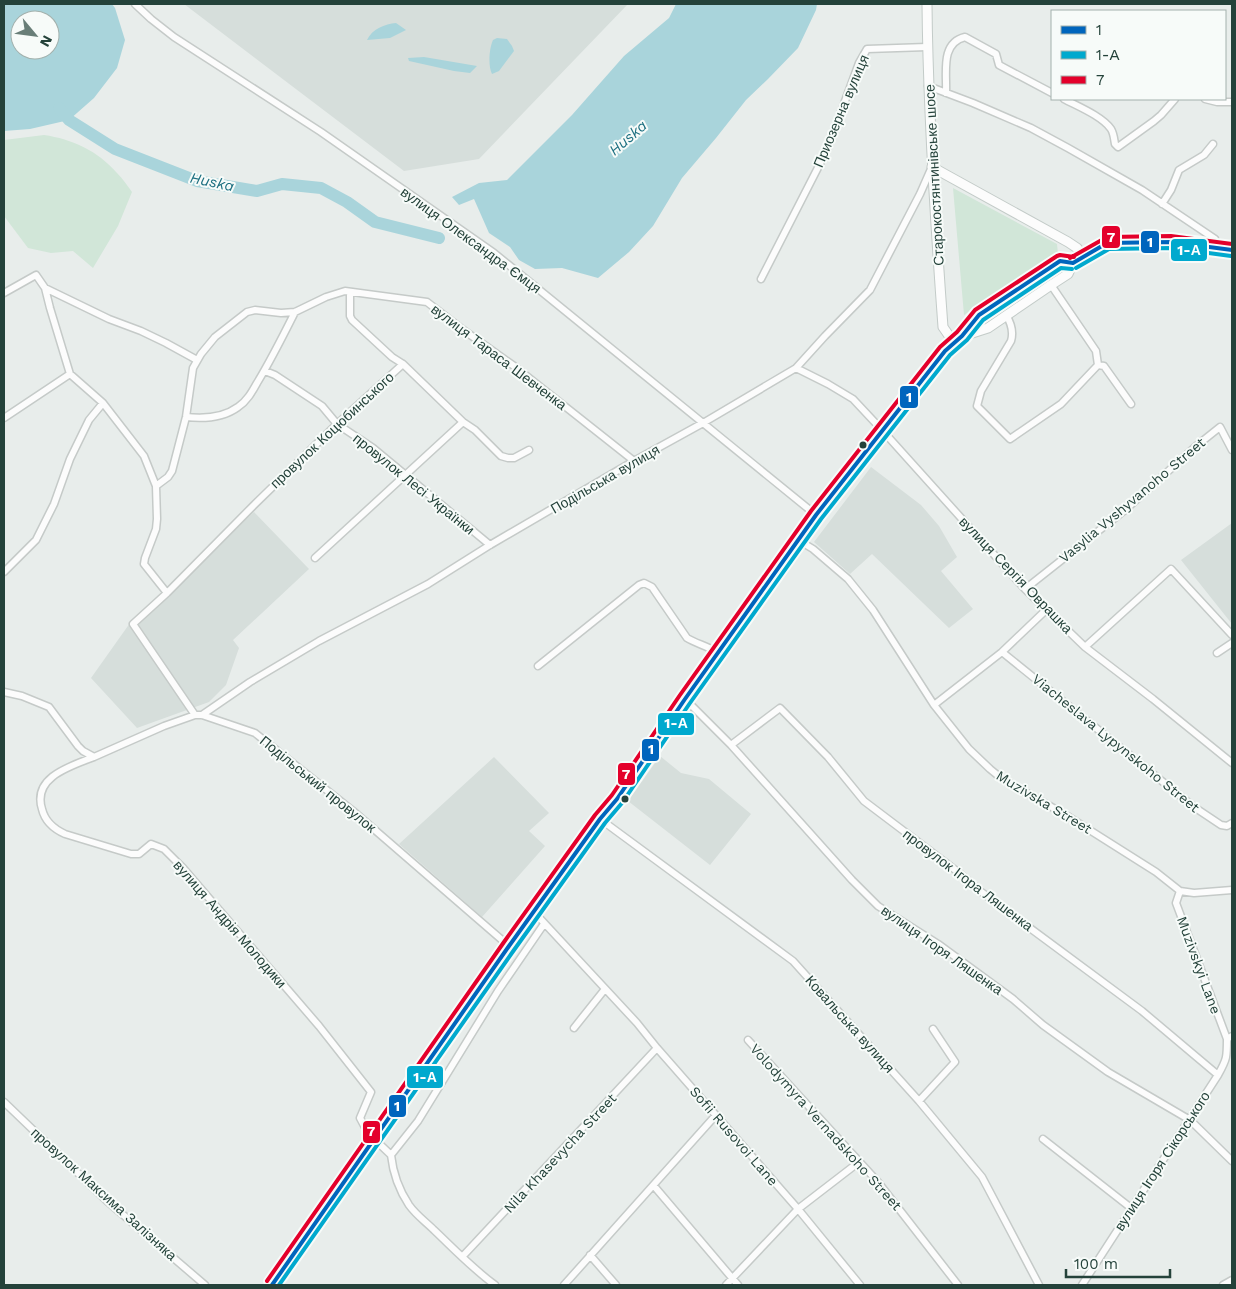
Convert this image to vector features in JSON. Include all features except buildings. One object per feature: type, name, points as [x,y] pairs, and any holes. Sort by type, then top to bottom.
[{"type":"main road","name":"Старокостянтинівське шосе","points":[[927,4],[928,86],[932,167],[943,327],[954,344]]},
{"type":"main road","points":[[932,167],[1053,233],[1076,248],[1084,257]]},
{"type":"main road","points":[[962,336],[988,328],[1068,274],[1073,263],[1107,243],[1171,242],[1232,250]]},
{"type":"main road","points":[[274,1282],[509,946],[600,818],[617,799],[685,699],[798,540],[882,430],[945,351],[962,336],[978,315],[1060,261],[1073,263]]},
{"type":"street","name":"вулиця Олександра Ємця","points":[[135,4],[174,37],[321,132],[494,253],[816,515]]},
{"type":"street","points":[[946,93],[947,56],[949,49],[952,43],[965,37],[996,54],[999,65],[1051,92]]},
{"type":"street","name":"Приозерна вулиця","points":[[761,279],[827,150],[859,63],[867,49],[927,47]]},
{"type":"street","points":[[928,86],[1031,128],[1101,165],[1215,239],[1216,247]]},
{"type":"street","points":[[1066,100],[1088,111],[1110,127],[1115,144],[1118,147],[1154,121],[1174,100]]},
{"type":"street","points":[[1209,100],[1232,102]]},
{"type":"street","points":[[1162,204],[1171,190],[1179,170],[1204,155],[1213,144]]},
{"type":"street","name":"Подільська вулиця","points":[[199,715],[319,641],[428,584],[490,545],[796,368],[870,290],[932,167]]},
{"type":"street","points":[[4,293],[36,275],[46,288],[109,319],[141,331],[197,360],[191,376],[186,417],[172,471],[168,477],[156,486]]},
{"type":"street","points":[[1051,286],[1096,351],[1098,365]]},
{"type":"street","points":[[46,288],[50,308],[70,374],[103,404],[144,456],[156,486],[156,529],[144,564],[167,594]]},
{"type":"street","name":"вулиця Тараса Шевченка","points":[[197,360],[215,337],[247,312],[255,310],[281,313],[295,312],[345,291],[427,302],[514,366],[634,461]]},
{"type":"street","points":[[350,292],[350,316],[352,320],[392,357],[403,364]]},
{"type":"street","points":[[186,417],[206,418],[227,413],[236,409],[244,402],[265,371],[295,312]]},
{"type":"street","points":[[1006,315],[1010,321],[1013,335],[981,391],[977,406],[1010,439],[1061,404],[1098,365]]},
{"type":"street","name":"провулок Коцюбинського","points":[[199,715],[132,624],[167,594],[337,424],[403,364],[462,422],[475,430],[501,456],[504,458],[514,458],[529,450]]},
{"type":"street","points":[[1098,365],[1104,366],[1131,404]]},
{"type":"street","name":"вулиця Сергія Оврашка","points":[[796,368],[853,399],[1046,610],[1086,647],[1154,699],[1232,763]]},
{"type":"street","name":"провулок Лесі Українки","points":[[265,371],[322,406],[337,424],[366,443],[406,474],[490,545]]},
{"type":"street","points":[[4,418],[70,374]]},
{"type":"street","points":[[4,572],[36,540],[54,504],[74,451],[89,420],[103,404]]},
{"type":"street","points":[[315,558],[462,422]]},
{"type":"street","name":"Vasylia Vyshyvanoho Street","points":[[1025,589],[1124,510],[1220,427],[1232,450]]},
{"type":"street","name":"Muzivska Street","points":[[798,540],[813,549],[848,579],[872,610],[934,705],[969,749],[990,769],[1156,872],[1180,891]]},
{"type":"street","points":[[1086,647],[1171,569],[1232,634]]},
{"type":"street","points":[[538,666],[639,585],[644,583],[652,587],[687,638],[718,653]]},
{"type":"street","points":[[934,705],[1002,652],[1046,610]]},
{"type":"street","points":[[1217,653],[1232,643]]},
{"type":"street","name":"Viacheslava Lypynskoho Street","points":[[1002,652],[1194,807],[1221,825],[1227,826],[1232,823]]},
{"type":"street","points":[[4,692],[22,696],[49,706],[78,746],[94,757],[164,726],[199,715]]},
{"type":"street","name":"вулиця Ігоря Ляшенка","points":[[685,699],[731,745],[852,880],[878,906],[938,944],[1013,999],[1043,1025],[1108,1072],[1190,1120],[1232,1161]]},
{"type":"street","name":"провулок Ігора Ляшенка","points":[[731,745],[780,708],[828,757],[864,801],[1142,1011],[1218,1075]]},
{"type":"street","name":"Подільський провулок","points":[[199,715],[255,733],[353,811],[509,946]]},
{"type":"street","name":"вулиця Андрія Молодики","points":[[94,757],[65,769],[47,781],[40,797],[46,820],[57,831],[131,854],[139,854],[151,844],[164,849],[183,868],[320,1026],[371,1092],[360,1118],[368,1133],[391,1155]]},
{"type":"street","name":"Ковальська вулиця","points":[[600,818],[793,961],[920,1101],[982,1177],[1039,1285]]},
{"type":"street","points":[[1180,891],[1194,893],[1232,890]]},
{"type":"street","name":"Muzivskyi Lane","points":[[1180,891],[1176,903],[1229,1038]]},
{"type":"street","name":"Sofii Rusovoi Lane","points":[[534,912],[637,1023],[798,1209],[860,1285]]},
{"type":"street","points":[[495,1285],[462,1257],[410,1207],[396,1179],[391,1155],[418,1120],[498,991],[544,924]]},
{"type":"street","points":[[574,1028],[605,989]]},
{"type":"street","points":[[920,1101],[956,1062],[933,1029]]},
{"type":"street","name":"вулиця Ігоря Сікорського","points":[[1082,1285],[1226,1062],[1229,1038]]},
{"type":"street","name":"Volodymyra Vernadskoho Street","points":[[748,1040],[878,1182],[958,1285]]},
{"type":"street","name":"Nila Khasevycha Street","points":[[462,1257],[657,1048]]},
{"type":"street","name":"провулок Максима Залізняка","points":[[4,1102],[107,1201],[205,1285]]},
{"type":"street","points":[[564,1285],[716,1115]]},
{"type":"street","points":[[1043,1139],[1131,1208]]},
{"type":"street","points":[[726,1285],[798,1209],[860,1162]]},
{"type":"street","points":[[654,1186],[738,1285]]},
{"type":"street","points":[[590,1255],[616,1285]]},
{"type":"street","points":[[1223,1285],[1232,1280]]},
{"type":"shaded area","points":[[184,4],[628,4],[479,159],[404,171]]},
{"type":"shaded area","points":[[871,467],[921,505],[939,526],[957,557],[941,571],[973,609],[949,628],[872,554],[850,574],[814,542]]},
{"type":"shaded area","points":[[254,512],[309,569],[233,640],[239,648],[226,685],[209,702],[137,728],[91,678],[130,623]]},
{"type":"shaded area","points":[[1232,523],[1232,624],[1181,560]]},
{"type":"shaded area","points":[[660,756],[681,773],[709,779],[751,814],[710,865],[628,801]]},
{"type":"shaded area","points":[[494,757],[549,813],[529,831],[545,846],[482,917],[399,844]]},
{"type":"green space","points":[[44,135],[74,143],[93,152],[110,165],[132,192],[118,226],[93,268],[73,251],[51,253],[28,248],[4,216],[4,140]]},
{"type":"green space","points":[[953,188],[1057,244],[1058,254],[964,315]]},
{"type":"water","points":[[4,4],[112,4],[125,40],[117,68],[94,98],[69,120],[30,129],[4,131]]},
{"type":"water","points":[[676,4],[817,4],[798,48],[746,100],[682,178],[653,226],[629,252],[598,278],[562,268],[535,269],[519,260],[510,247],[489,233],[474,199],[459,205],[452,197],[479,183],[507,180],[572,115],[624,56],[669,18]]},
{"type":"water","points":[[396,23],[406,30],[390,38],[367,40],[379,28]]},
{"type":"water","points":[[497,38],[507,39],[514,51],[499,71],[492,74],[490,53],[493,40]]},
{"type":"water","points":[[424,57],[477,66],[470,73],[409,61],[408,58]]},
{"type":"waterway","name":"Huska","points":[[59,108],[69,120],[115,149],[197,181],[257,191],[282,184],[321,188],[347,202],[375,222],[439,238]]},
{"type":"transit line","name":"7","points":[[1070,258],[1107,237],[1171,236],[1232,244]]},
{"type":"transit line","name":"1","points":[[1073,263],[1107,243],[1171,242],[1232,250]]},
{"type":"transit line","name":"1-А","points":[[1076,268],[1109,249],[1171,248],[1231,256]]},
{"type":"transit line","name":"7","points":[[267,1281],[504,942],[595,815],[612,795],[680,695],[811,511],[940,347],[957,332],[975,310],[1057,256],[1074,257]]},
{"type":"transit line","name":"1","points":[[272,1285],[509,946],[600,819],[617,799],[685,699],[816,515],[945,351],[962,336],[979,315],[1060,261],[1073,263]]},
{"type":"transit line","name":"1-А","points":[[279,1285],[514,950],[605,823],[622,803],[690,703],[821,519],[950,355],[967,340],[983,320],[1061,268],[1072,269]]}]
